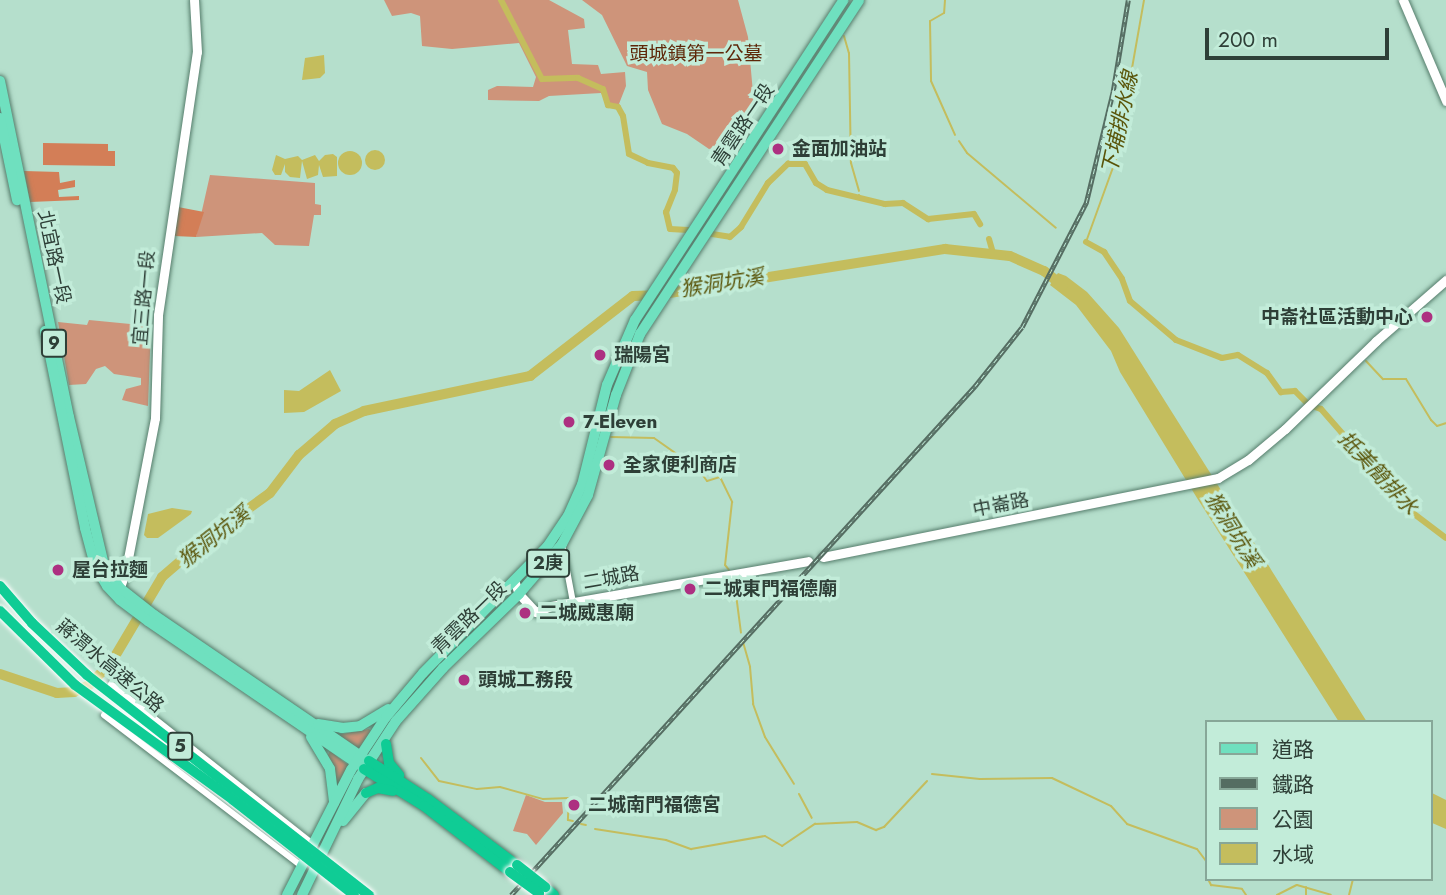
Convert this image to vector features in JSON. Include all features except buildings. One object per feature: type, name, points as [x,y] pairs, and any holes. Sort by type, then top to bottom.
[{"type":"highway","name":"蔣渭水高速公路","points":[[0,586],[32,623],[87,675],[369,895]]},
{"type":"highway","name":"蔣渭水高速公路","points":[[0,611],[22,636],[75,685],[233,800],[354,895]]},
{"type":"highway","points":[[386,740],[386,757],[393,769],[426,803]]},
{"type":"highway","points":[[362,762],[426,803],[542,892],[554,895]]},
{"type":"highway","points":[[366,793],[387,789],[426,803]]},
{"type":"main road","name":"青雲路一段","points":[[302,895],[332,835],[362,762],[386,740],[443,668],[547,547],[568,516],[582,485],[613,368],[635,320],[752,145],[844,0]]},
{"type":"main road","name":"青雲路一段","points":[[287,895],[334,804],[402,697],[489,616],[519,594],[562,544],[588,495],[616,395],[630,355],[650,317],[859,0]]},
{"type":"main road","name":"北宜路一段","points":[[0,81],[99,553],[122,595]]},
{"type":"main road","name":"北宜路一段","points":[[0,118],[85,528],[96,569],[122,595]]},
{"type":"main road","name":"9","points":[[122,595],[151,618],[362,762]]},
{"type":"main road","points":[[334,804],[330,769],[311,727],[360,726],[376,718],[402,697]]},
{"type":"main road","points":[[332,835],[366,793]]},
{"type":"street","name":"宜三路一段","points":[[122,595],[155,418],[158,315],[197,52],[194,0]]},
{"type":"street","points":[[1402,0],[1446,101]]},
{"type":"street","name":"中崙路","points":[[823,558],[1218,478],[1248,460],[1285,429],[1376,341],[1446,280]]},
{"type":"street","points":[[562,544],[573,603]]},
{"type":"street","name":"二城路","points":[[519,594],[536,612],[807,561]]},
{"type":"street","points":[[515,583],[519,594]]},
{"type":"street","points":[[111,684],[314,845]]},
{"type":"street","points":[[104,715],[303,867]]},
{"type":"green space","points":[[384,0],[549,0],[584,19],[585,28],[568,30],[572,64],[598,65],[601,74],[625,72],[626,86],[617,109],[609,106],[601,93],[549,96],[539,101],[488,100],[488,90],[497,86],[533,87],[536,77],[519,43],[452,49],[422,46],[420,16],[411,13],[392,16]]},
{"type":"green space","name":"頭城鎮第一公墓","points":[[582,0],[738,0],[748,37],[754,104],[745,134],[737,142],[709,149],[687,134],[662,124],[648,90],[647,72],[627,66],[602,15]]},
{"type":"green space","points":[[210,175],[315,183],[315,204],[321,205],[321,215],[314,215],[309,246],[275,245],[262,233],[196,237]]},
{"type":"green space","points":[[89,320],[151,326],[148,406],[122,400],[126,389],[141,385],[141,378],[114,374],[105,366],[96,369],[86,384],[69,385],[58,322],[87,325]]},
{"type":"green space","points":[[369,729],[371,731],[358,750],[337,735]]},
{"type":"green space","points":[[330,751],[348,765],[341,782],[336,784],[328,755]]},
{"type":"green space","points":[[526,795],[545,802],[562,802],[563,813],[536,845],[527,834],[513,831]]},
{"type":"shaded area","points":[[43,143],[108,144],[108,151],[115,151],[115,166],[43,165]]},
{"type":"shaded area","points":[[24,171],[59,172],[60,183],[75,180],[75,187],[58,190],[59,197],[79,196],[79,200],[30,202]]},
{"type":"shaded area","points":[[178,207],[204,212],[196,237],[174,236]]},
{"type":"water","points":[[324,55],[325,73],[320,78],[302,80],[305,58]]},
{"type":"water","points":[[375,150],[382,153],[385,160],[382,167],[375,170],[368,167],[365,160],[368,153]]},
{"type":"water","points":[[350,151],[358,155],[362,163],[358,171],[350,175],[342,171],[338,163],[342,155]]},
{"type":"water","points":[[333,154],[337,157],[337,176],[323,177],[319,165],[318,175],[307,179],[302,161],[300,178],[290,177],[285,172],[285,164],[281,175],[275,175],[272,170],[276,155],[285,159],[298,156],[302,160],[315,155],[319,161],[325,155]]},
{"type":"water","points":[[1058,273],[1066,276],[1087,292],[1119,328],[1366,720],[1338,720],[1197,498],[1120,372],[1111,351],[1076,305],[1050,285]]},
{"type":"water","points":[[330,370],[341,391],[304,412],[284,413],[284,390],[299,391]]},
{"type":"water","points":[[172,508],[192,511],[158,538],[147,538],[144,535],[148,514]]},
{"type":"water","points":[[1432,793],[1446,800],[1446,829],[1432,823]]},
{"type":"waterway","points":[[501,0],[542,79],[578,78],[603,89],[608,105],[618,107],[623,116],[629,154],[648,163],[673,168],[677,173],[675,190],[666,212],[670,229],[688,230]]},
{"type":"waterway","name":"抵美簡排水","points":[[945,0],[944,13],[930,21],[931,81],[955,135]]},
{"type":"waterway","name":"下埔排水線","points":[[1086,242],[1116,159],[1144,0]]},
{"type":"waterway","points":[[844,36],[849,53],[851,163],[859,191]]},
{"type":"waterway","name":"抵美簡排水","points":[[959,141],[967,153],[1056,228]]},
{"type":"waterway","points":[[712,234],[730,237],[741,227],[768,183],[788,164],[805,164],[816,183],[827,190],[885,204],[903,203],[928,219],[974,214],[980,224]]},
{"type":"waterway","points":[[859,195],[861,199]]},
{"type":"waterway","points":[[989,239],[993,253]]},
{"type":"waterway","name":"抵美簡排水","points":[[1086,242],[1104,252],[1122,279],[1130,301],[1176,340],[1222,358],[1238,355],[1267,373],[1281,392],[1295,391],[1307,403]]},
{"type":"waterway","name":"猴洞坑溪","points":[[0,674],[57,693],[74,692],[89,685],[111,663],[162,577],[205,540],[270,493],[299,455],[335,424],[364,411],[530,376],[633,296],[657,295],[945,249],[1010,256],[1044,271],[1063,286]]},
{"type":"waterway","points":[[1366,361],[1383,379],[1406,379],[1431,420],[1437,426],[1446,423]]},
{"type":"waterway","name":"抵美簡排水","points":[[1312,406],[1321,409],[1409,510],[1446,538]]},
{"type":"waterway","points":[[611,437],[654,438],[698,469],[707,481],[720,477],[732,502],[725,565],[729,570]]},
{"type":"waterway","points":[[734,579],[741,633]]},
{"type":"waterway","points":[[743,642],[750,667],[753,704],[765,737],[794,784]]},
{"type":"waterway","points":[[421,758],[439,781],[477,789],[500,787],[543,799],[569,798],[568,820],[573,821]]},
{"type":"waterway","points":[[932,774],[980,779],[1052,778],[1111,806],[1127,824],[1197,849],[1204,858]]},
{"type":"waterway","points":[[595,829],[666,840],[691,849],[765,836],[782,846],[815,824],[857,822],[876,830],[884,827],[927,781]]},
{"type":"waterway","points":[[799,794],[812,818]]},
{"type":"waterway","points":[[581,824],[586,825]]},
{"type":"waterway","points":[[1209,881],[1211,885],[1242,889],[1246,895]]},
{"type":"waterway","points":[[1349,895],[1352,881]]},
{"type":"waterway","points":[[1277,895],[1297,885],[1331,895]]},
{"type":"waterway","points":[[1306,887],[1306,895]]},
{"type":"railway","points":[[511,895],[975,386],[1022,327],[1086,203],[1113,91],[1128,0]]},
{"type":"place","name":"金面加油站","points":[[778,149]]},
{"type":"place","name":"中崙社區活動中心","points":[[1427,317]]},
{"type":"place","name":"瑞陽宮","points":[[600,355]]},
{"type":"place","name":"7-Eleven","points":[[569,422]]},
{"type":"place","name":"全家便利商店","points":[[609,465]]},
{"type":"place","name":"屋台拉麵","points":[[58,570]]},
{"type":"place","name":"二城東門福德廟","points":[[690,589]]},
{"type":"place","name":"二城威惠廟","points":[[525,613]]},
{"type":"place","name":"頭城工務段","points":[[464,680]]},
{"type":"place","name":"二城南門福德宮","points":[[574,805]]}]
